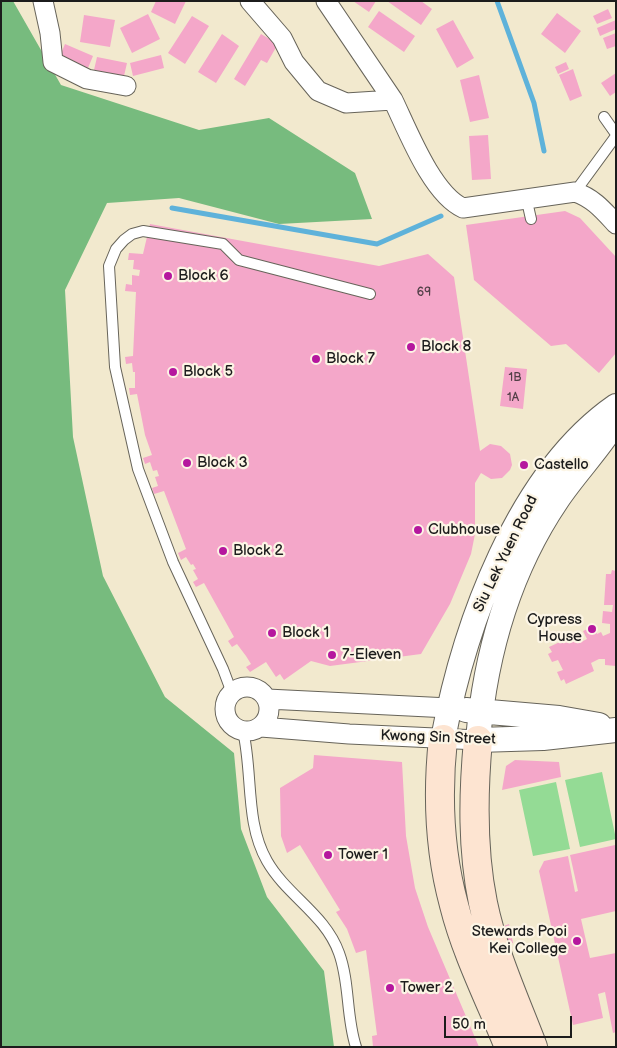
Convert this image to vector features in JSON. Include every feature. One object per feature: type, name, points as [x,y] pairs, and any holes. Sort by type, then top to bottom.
[{"type":"main road","name":"Siu Lek Yuen Road","points":[[443,738],[439,788],[447,872],[460,923],[509,1047]]},
{"type":"main road","name":"Siu Lek Yuen Road","points":[[478,740],[474,813],[478,874],[483,905],[505,973],[533,1047]]},
{"type":"street","points":[[43,1],[50,33],[53,62],[86,79],[126,86]]},
{"type":"street","points":[[250,1],[282,38],[294,62],[308,82],[318,91],[346,103],[393,100]]},
{"type":"street","points":[[326,1],[393,100],[428,168],[447,196],[456,205],[464,208],[526,197],[575,192],[588,197],[600,206],[616,224]]},
{"type":"street","name":"Siu Lek Yuen Road","points":[[443,738],[470,629],[509,541],[529,503],[592,422],[616,406]]},
{"type":"street","name":"Siu Lek Yuen Road","points":[[478,740],[480,712],[496,632],[527,556],[556,501],[616,421]]},
{"type":"street","name":"Kwong Sin Street","points":[[232,693],[237,689],[251,687],[257,689],[267,699],[449,708],[559,718],[616,729]]},
{"type":"street","points":[[232,693],[228,699],[225,712],[231,724],[252,729],[268,717],[270,711],[267,699]]},
{"type":"street","name":"Kwong Sin Street","points":[[252,729],[478,740],[552,738],[616,729]]},
{"type":"lane","points":[[575,192],[616,135],[604,117]]},
{"type":"lane","points":[[526,197],[531,219]]},
{"type":"lane","points":[[232,693],[223,669],[173,562],[138,469],[115,367],[109,266],[116,249],[124,240],[132,234],[143,231],[223,244],[239,260],[370,294]]},
{"type":"lane","points":[[252,729],[257,838],[273,871],[313,912],[333,939],[344,970],[350,1021],[356,1047]]},
{"type":"green space","points":[[1,1],[13,1],[61,85],[199,130],[269,118],[355,173],[372,219],[279,224],[179,198],[107,203],[65,290],[73,437],[103,576],[165,697],[234,753],[241,829],[267,897],[324,971],[334,1047],[1,1047]]},
{"type":"green space","points":[[602,772],[616,839],[580,847],[565,780]]},
{"type":"green space","points":[[556,782],[570,849],[533,856],[519,790]]},
{"type":"building","points":[[156,1],[186,1],[175,24],[151,12]]},
{"type":"building","points":[[353,1],[376,1],[369,12]]},
{"type":"building","points":[[387,1],[421,1],[432,9],[421,25]]},
{"type":"building","points":[[608,9],[612,18],[597,24],[593,16]]},
{"type":"building","points":[[379,11],[415,36],[404,52],[368,27]]},
{"type":"building","points":[[557,13],[581,31],[565,53],[541,34]]},
{"type":"building","points":[[148,14],[160,39],[132,53],[120,28]]},
{"type":"building","points":[[84,15],[115,20],[110,47],[80,42]]},
{"type":"building","points":[[192,16],[209,26],[185,64],[168,53]]},
{"type":"building","points":[[453,20],[474,58],[457,68],[436,29]]},
{"type":"building","points":[[616,20],[616,29],[600,36],[597,28]]},
{"type":"building","points":[[616,33],[616,46],[607,49],[603,38]]},
{"type":"building","points":[[222,34],[239,46],[216,83],[198,72]]},
{"type":"building","points":[[261,34],[278,44],[267,63],[261,60],[245,86],[234,79]]},
{"type":"building","points":[[65,44],[93,56],[88,68],[60,56]]},
{"type":"building","points":[[161,55],[164,68],[133,76],[130,63]]},
{"type":"building","points":[[97,57],[127,63],[124,76],[94,70]]},
{"type":"building","points":[[566,62],[569,69],[558,74],[555,67]]},
{"type":"building","points":[[573,69],[582,96],[570,101],[559,75]]},
{"type":"building","points":[[616,73],[616,92],[610,96],[601,83]]},
{"type":"building","points":[[479,75],[489,118],[470,122],[460,80]]},
{"type":"building","points":[[488,135],[491,179],[472,180],[469,136]]},
{"type":"building","points":[[565,211],[580,218],[616,257],[616,353],[599,373],[566,344],[551,346],[474,280],[466,225]]},
{"type":"building","points":[[150,224],[379,266],[428,254],[454,277],[480,451],[490,444],[501,446],[510,454],[512,465],[502,478],[491,479],[481,473],[475,483],[475,534],[471,554],[450,604],[421,654],[330,666],[311,661],[284,680],[280,674],[276,677],[266,662],[250,672],[246,667],[251,664],[246,656],[237,644],[232,647],[228,641],[234,637],[204,583],[196,587],[193,582],[198,579],[193,570],[196,569],[186,557],[181,560],[178,553],[186,549],[164,491],[154,494],[152,488],[158,486],[155,477],[159,476],[157,470],[153,471],[150,462],[145,464],[143,458],[152,455],[145,435],[137,394],[130,395],[129,388],[135,388],[135,372],[133,372],[132,363],[126,364],[125,357],[133,356],[136,292],[125,291],[126,284],[132,285],[132,275],[139,276],[140,270],[133,269],[134,260],[128,260],[129,253],[143,254]]},
{"type":"building","points":[[505,367],[527,369],[523,409],[500,406]]},
{"type":"building","name":"Cypress House","points":[[612,570],[616,571],[616,666],[605,665],[605,659],[599,659],[591,663],[594,671],[566,684],[564,679],[561,681],[557,672],[563,670],[558,660],[552,662],[548,654],[552,652],[549,647],[577,634],[581,642],[587,639],[583,631],[594,626],[597,634],[601,632],[603,636],[610,633],[610,624],[602,623],[603,611],[612,612],[613,605],[604,605],[606,574],[611,574]]},
{"type":"building","points":[[314,755],[402,762],[406,836],[415,888],[428,927],[479,1047],[373,1047],[372,1036],[377,1035],[366,950],[356,953],[347,929],[336,912],[340,910],[300,845],[287,853],[281,836],[280,788],[313,768]]},
{"type":"building","points":[[515,760],[559,762],[561,777],[502,790],[506,766]]},
{"type":"building","points":[[615,845],[616,911],[581,919],[590,958],[616,953],[616,1032],[613,1033],[605,992],[598,994],[603,1018],[573,1025],[539,871],[544,861],[568,856],[575,892],[578,891],[570,855]]},
{"type":"building","points":[[509,924],[513,943],[509,944],[504,926]]},
{"type":"waterway","points":[[497,1],[534,103],[544,151]]},
{"type":"waterway","points":[[172,208],[377,244],[441,216]]},
{"type":"place","name":"Block 6","points":[[168,276]]},
{"type":"place","name":"Block 8","points":[[411,347]]},
{"type":"place","name":"Block 7","points":[[316,359]]},
{"type":"place","name":"Block 5","points":[[173,372]]},
{"type":"place","name":"Block 3","points":[[187,463]]},
{"type":"place","name":"Castello","points":[[524,465]]},
{"type":"place","name":"Clubhouse","points":[[418,530]]},
{"type":"place","name":"Block 2","points":[[223,551]]},
{"type":"place","name":"Cypress House","points":[[592,629]]},
{"type":"place","name":"Block 1","points":[[272,633]]},
{"type":"place","name":"7-Eleven","points":[[332,655]]},
{"type":"place","name":"Tower 1","points":[[328,855]]},
{"type":"place","name":"Stewards Pooi Kei College","points":[[577,941]]},
{"type":"place","name":"Tower 2","points":[[390,988]]}]
